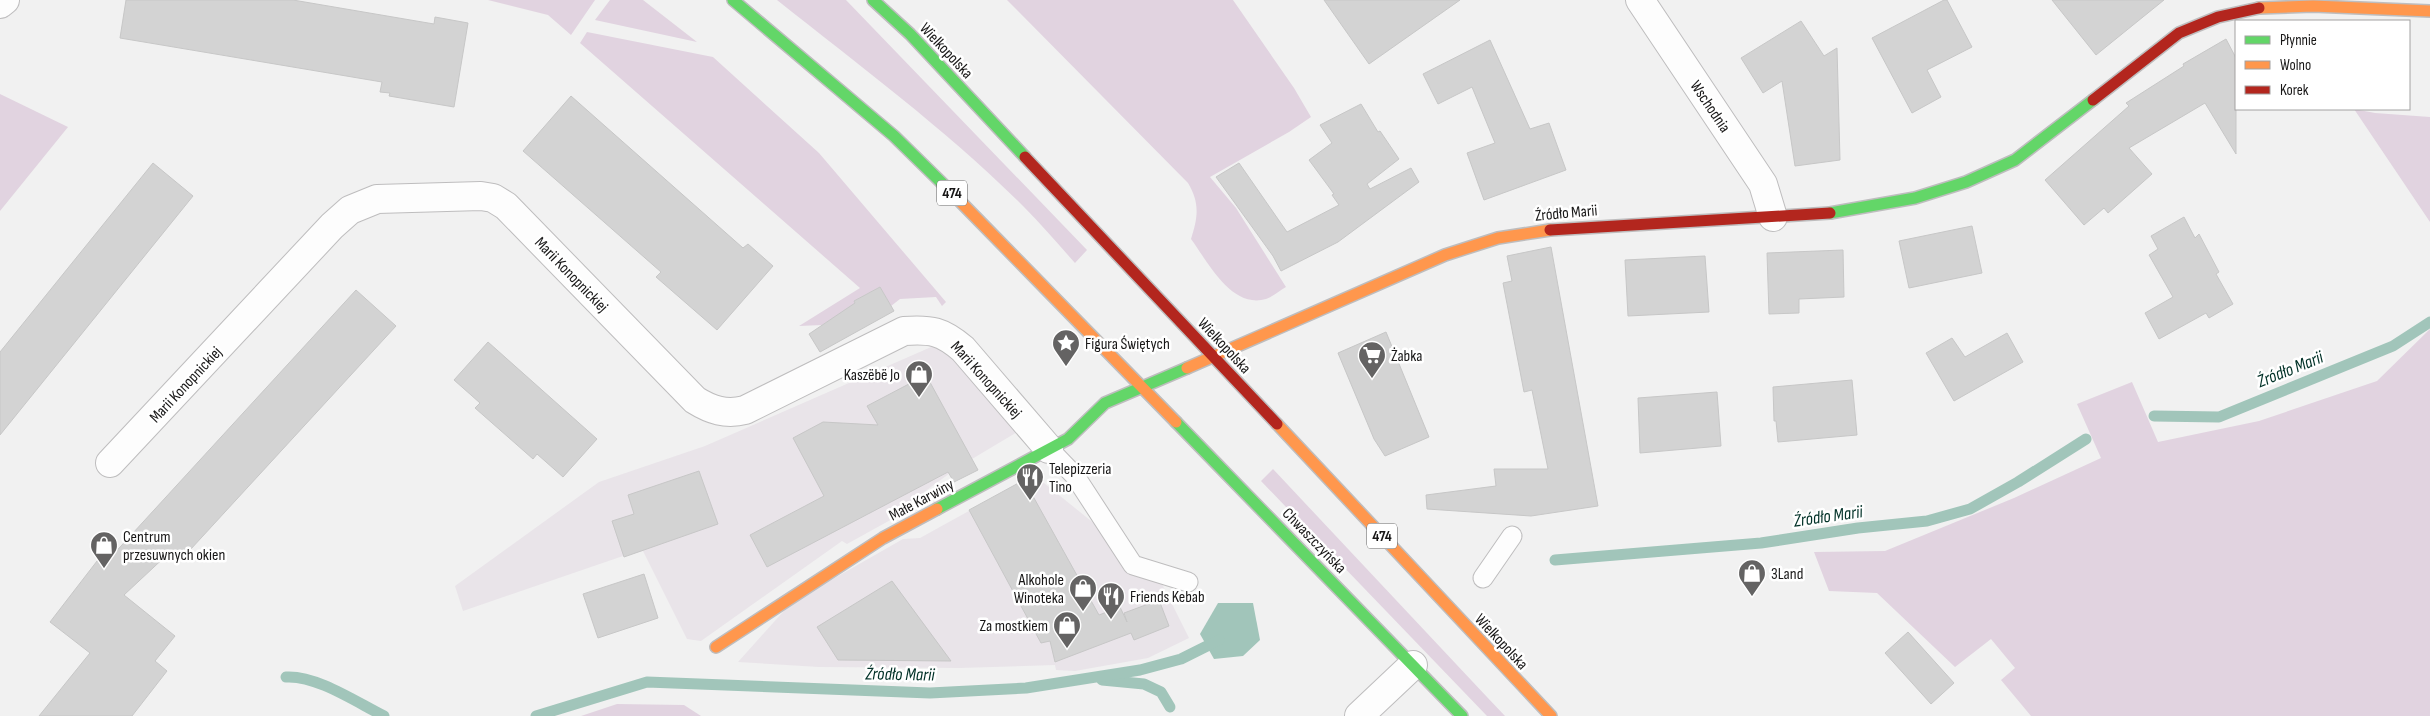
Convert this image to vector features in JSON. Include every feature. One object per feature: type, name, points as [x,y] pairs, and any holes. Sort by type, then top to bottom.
[{"type":"main road","name":"474","points":[[733,0],[894,136],[985,225],[1144,388]]},
{"type":"main road","name":"Wielkopolska","points":[[873,0],[910,34],[1551,716]]},
{"type":"main road","name":"Źródło Marii","points":[[1144,388],[1213,356],[1467,246],[1498,238],[1531,231],[1618,224],[1773,217],[1860,208],[1918,199],[1952,189],[1987,176],[2015,160],[2180,33],[2218,17],[2254,8],[2303,6],[2430,11]]},
{"type":"main road","name":"Małe Karwiny","points":[[716,647],[882,538],[1068,439],[1105,404],[1144,388]]},
{"type":"main road","name":"Chwaszczyńska","points":[[1144,388],[1462,716]]},
{"type":"street","points":[[0,4],[5,0]]},
{"type":"street","name":"Wschodnia","points":[[1640,0],[1763,184],[1773,217]]},
{"type":"street","name":"Marii Konopnickiej","points":[[110,463],[332,226],[350,210],[378,199],[481,196],[493,198],[506,206],[694,400],[708,408],[733,413],[745,410],[904,331],[921,330],[947,335],[963,348],[1049,449]]},
{"type":"street","points":[[1359,716],[1413,665]]},
{"type":"lane","points":[[1049,449],[1075,476],[1133,565],[1188,582]]},
{"type":"lane","points":[[1483,578],[1512,536]]},
{"type":"shaded area","points":[[488,0],[595,0],[571,35],[548,15]]},
{"type":"shaded area","points":[[610,0],[643,0],[697,42],[595,20]]},
{"type":"shaded area","points":[[777,0],[846,0],[1087,250],[1075,263],[1024,207],[965,152],[904,100]]},
{"type":"shaded area","points":[[1007,0],[1233,0],[1294,88],[1311,117],[1289,132],[1210,177],[1236,208],[1286,287],[1269,298],[1253,300],[1242,297],[1222,281],[1191,239],[1197,210],[1195,197],[1188,183]]},
{"type":"shaded area","points":[[587,32],[713,57],[819,153],[946,302],[942,306],[936,297],[900,299],[891,306],[880,287],[854,301],[868,326],[843,312],[822,325],[799,326],[860,288],[580,43]]},
{"type":"shaded area","points":[[0,94],[68,127],[0,211]]},
{"type":"shaded area","points":[[2355,110],[2430,117],[2430,222]]},
{"type":"shaded area","points":[[2430,329],[2430,716],[2031,716],[2001,680],[2015,668],[1991,639],[1955,667],[1877,593],[1829,591],[1814,552],[1885,551],[2014,498],[2101,458],[2077,404],[2132,382],[2158,442],[2259,421],[2377,381]]},
{"type":"shaded area","points":[[938,344],[954,353],[1019,431],[957,468],[920,495],[923,502],[847,544],[842,541],[701,641],[687,639],[643,551],[623,556],[463,611],[455,586],[599,482],[705,446]]},
{"type":"shaded area","points":[[1273,469],[1505,716],[1487,716],[1261,481]]},
{"type":"shaded area","points":[[1034,475],[1157,574],[1189,638],[1148,658],[1075,671],[1056,670],[1055,665],[959,668],[819,667],[738,662],[791,603],[903,539],[920,538]]},
{"type":"shaded area","points":[[1218,603],[1253,603],[1260,640],[1243,656],[1214,659],[1200,634]]},
{"type":"shaded area","points":[[617,704],[684,705],[701,716],[581,716]]},
{"type":"building","points":[[126,0],[293,0],[434,24],[435,17],[468,23],[454,107],[389,96],[390,93],[380,92],[382,82],[120,38]]},
{"type":"building","points":[[1324,0],[1460,0],[1369,64]]},
{"type":"building","points":[[1947,0],[1972,47],[1927,70],[1941,97],[1912,113],[1872,38]]},
{"type":"building","points":[[2052,0],[2164,0],[2096,55]]},
{"type":"building","points":[[1801,21],[1824,56],[1837,48],[1840,160],[1795,166],[1782,81],[1763,93],[1741,58]]},
{"type":"building","points":[[2226,39],[2235,56],[2236,154],[2205,103],[2129,148],[2152,174],[2108,213],[2104,208],[2084,225],[2045,180],[2129,106],[2126,103],[2184,66],[2183,64]]},
{"type":"building","points":[[1490,40],[1530,129],[1549,123],[1566,170],[1484,200],[1467,153],[1495,143],[1472,87],[1438,104],[1423,74]]},
{"type":"building","points":[[571,96],[743,248],[748,244],[773,266],[717,330],[656,277],[661,272],[523,151]]},
{"type":"building","points":[[1361,104],[1378,132],[1380,131],[1399,159],[1367,184],[1370,189],[1411,168],[1419,182],[1338,242],[1281,271],[1273,256],[1216,177],[1239,163],[1287,232],[1339,205],[1332,195],[1334,194],[1309,160],[1332,143],[1320,125]]},
{"type":"building","points":[[153,163],[193,196],[0,435],[0,352]]},
{"type":"building","points":[[2184,217],[2195,238],[2199,234],[2219,272],[2216,274],[2233,304],[2209,318],[2206,313],[2159,339],[2145,313],[2173,297],[2149,255],[2158,249],[2151,236]]},
{"type":"building","points":[[1972,226],[1982,273],[1909,288],[1899,241]]},
{"type":"building","points":[[1551,247],[1598,506],[1531,516],[1427,509],[1426,495],[1496,486],[1494,469],[1548,469],[1532,390],[1524,392],[1503,283],[1512,281],[1507,256]]},
{"type":"building","points":[[1843,250],[1844,297],[1799,299],[1799,313],[1769,314],[1767,253]]},
{"type":"building","points":[[1705,256],[1709,312],[1628,316],[1625,260]]},
{"type":"building","points":[[880,287],[894,311],[820,352],[809,334],[855,303],[854,301]]},
{"type":"building","points":[[356,290],[396,326],[179,562],[169,553],[124,595],[175,636],[155,661],[167,671],[132,716],[39,716],[90,653],[50,622],[104,552],[110,558]]},
{"type":"building","points":[[1386,332],[1429,437],[1385,456],[1374,439],[1338,353]]},
{"type":"building","points":[[2007,333],[2023,362],[1954,401],[1926,353],[1952,338],[1965,357]]},
{"type":"building","points":[[488,342],[597,439],[563,477],[537,454],[533,459],[475,408],[480,403],[454,380]]},
{"type":"building","points":[[926,375],[978,470],[954,482],[948,472],[767,567],[750,535],[824,496],[793,438],[823,422],[878,425],[867,406]]},
{"type":"building","points":[[1852,380],[1857,435],[1778,442],[1776,421],[1774,421],[1773,387]]},
{"type":"building","points":[[1717,392],[1721,446],[1640,453],[1638,398]]},
{"type":"building","points":[[699,471],[718,524],[624,557],[612,521],[634,514],[628,495]]},
{"type":"building","points":[[1024,480],[1099,615],[1120,607],[1127,622],[1124,613],[1159,600],[1169,626],[1134,640],[1131,633],[1055,662],[1050,641],[1041,643],[969,510]]},
{"type":"building","points":[[644,574],[658,618],[598,638],[583,594]]},
{"type":"building","points":[[892,581],[951,661],[838,660],[817,627]]},
{"type":"building","points":[[1908,632],[1954,683],[1931,704],[1885,653]]},
{"type":"waterway","name":"Źródło Marii","points":[[2154,416],[2219,417],[2393,346],[2430,322]]},
{"type":"waterway","name":"Źródło Marii","points":[[1555,560],[1761,543],[1858,528],[1927,521],[1970,509],[2018,482],[2086,439]]},
{"type":"waterway","name":"Źródło Marii","points":[[536,716],[647,682],[930,693],[1026,688],[1140,670],[1181,659],[1219,640]]},
{"type":"waterway","name":"Źródło Marii","points":[[286,677],[310,680],[323,685],[384,716]]},
{"type":"waterway","points":[[1102,680],[1144,684],[1161,692],[1170,707]]},
{"type":"traffic: fast","points":[[733,0],[894,136],[949,190]]},
{"type":"traffic: fast","points":[[873,0],[910,34],[1025,157]]},
{"type":"traffic: fast","points":[[1830,213],[1915,198],[1966,182],[2015,160],[2093,100]]},
{"type":"traffic: fast","points":[[937,509],[1068,439],[1105,403],[1187,368]]},
{"type":"traffic: fast","points":[[1176,422],[1462,716]]},
{"type":"traffic: slow","points":[[2259,8],[2313,6],[2430,11]]},
{"type":"traffic: slow","points":[[949,190],[1176,422]]},
{"type":"traffic: slow","points":[[1187,368],[1445,255],[1498,238],[1550,230]]},
{"type":"traffic: slow","points":[[1277,424],[1551,716]]},
{"type":"traffic: slow","points":[[716,647],[883,538],[937,509]]},
{"type":"traffic: jam","points":[[2093,100],[2179,33],[2218,17],[2259,8]]},
{"type":"traffic: jam","points":[[1025,157],[1277,424]]},
{"type":"traffic: jam","points":[[1550,230],[1830,213]]},
{"type":"place","name":"Figura Świętych","points":[[1066,367]]},
{"type":"place","name":"Żabka","points":[[1372,379]]},
{"type":"place","name":"Kaszëbë Jo","points":[[919,398]]},
{"type":"place","name":"Telepizzeria Tino","points":[[1030,501]]},
{"type":"place","name":"Centrum przesuwnych okien","points":[[104,569]]},
{"type":"place","name":"3Land","points":[[1752,597]]},
{"type":"place","name":"Alkohole Winoteka","points":[[1083,612]]},
{"type":"place","name":"Friends Kebab","points":[[1111,620]]},
{"type":"place","name":"Za mostkiem","points":[[1067,649]]}]
